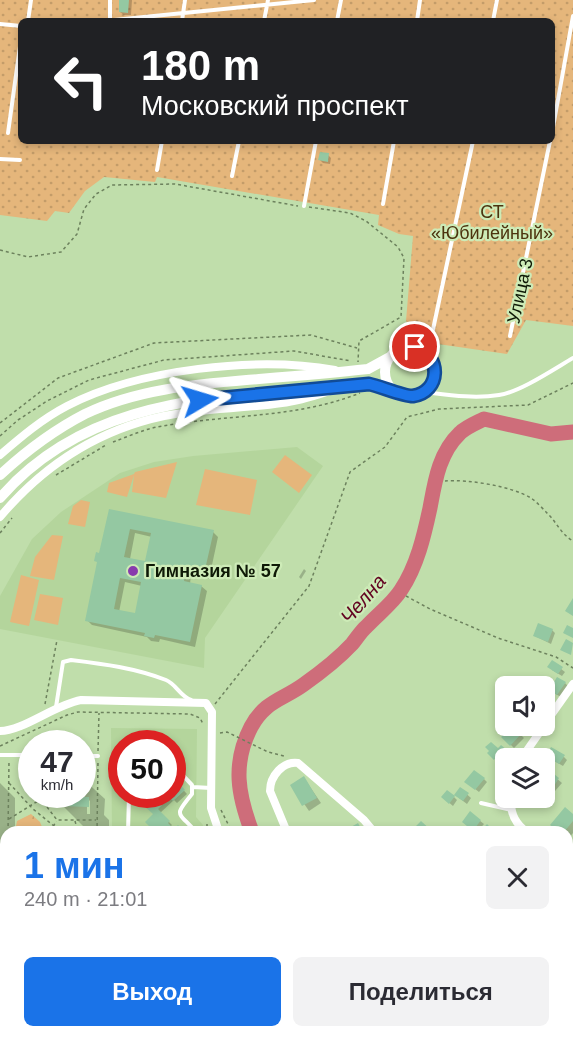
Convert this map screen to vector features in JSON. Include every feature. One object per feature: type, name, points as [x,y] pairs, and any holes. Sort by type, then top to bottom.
[{"type":"main road","points":[[0,498],[28,471],[58,448],[118,418],[165,405],[217,397],[360,384],[369,384],[412,397],[425,392],[433,382],[435,375],[428,353],[422,349],[408,347],[394,352],[386,362],[385,377],[395,391]]},
{"type":"main road","points":[[0,475],[20,456],[52,432],[87,413],[121,400],[199,384],[345,372],[358,364],[368,369],[390,357]]},
{"type":"street","points":[[0,455],[26,433],[65,407],[93,394],[130,382],[170,374],[259,363],[306,364],[345,372]]},
{"type":"street","points":[[0,517],[18,496],[47,471],[76,450],[106,434],[165,416],[239,406],[282,404],[345,386]]},
{"type":"street","points":[[555,710],[573,684]]},
{"type":"street","points":[[0,731],[14,729],[69,703],[87,700],[206,702],[212,709],[212,812],[217,826]]},
{"type":"street","points":[[285,826],[270,791],[270,785],[286,764],[298,763],[369,826]]},
{"type":"street","points":[[512,808],[513,817],[519,826]]},
{"type":"lane","points":[[28,18],[31,0]]},
{"type":"lane","points":[[110,0],[110,18]]},
{"type":"lane","points":[[182,18],[185,0]]},
{"type":"lane","points":[[134,18],[183,14],[268,2],[314,0]]},
{"type":"lane","points":[[338,18],[341,0]]},
{"type":"lane","points":[[417,18],[420,0]]},
{"type":"lane","points":[[494,18],[497,0]]},
{"type":"lane","points":[[265,18],[268,2]]},
{"type":"lane","points":[[555,116],[573,16]]},
{"type":"lane","points":[[0,24],[18,26]]},
{"type":"lane","points":[[8,133],[18,61]]},
{"type":"lane","points":[[157,170],[161,144]]},
{"type":"lane","points":[[232,176],[238,144]]},
{"type":"lane","points":[[304,206],[315,144]]},
{"type":"lane","points":[[383,204],[393,144]]},
{"type":"lane","points":[[431,339],[472,144]]},
{"type":"lane","name":"Улица 3","points":[[510,336],[549,144]]},
{"type":"lane","points":[[0,159],[20,160]]},
{"type":"lane","points":[[425,392],[461,397],[501,395],[573,358]]},
{"type":"lane","points":[[55,708],[63,662],[71,660],[123,666],[170,681],[183,697],[194,701]]},
{"type":"lane","points":[[0,755],[18,755]]},
{"type":"lane","points":[[186,779],[193,787],[211,788]]},
{"type":"lane","points":[[190,826],[182,818],[180,812],[181,806],[191,796],[193,787]]},
{"type":"lane","points":[[480,803],[512,811]]},
{"type":"lane","points":[[129,808],[129,826]]},
{"type":"path","points":[[0,250],[28,257],[48,252],[61,252],[77,234],[84,209],[96,194],[112,185],[175,184],[350,213],[366,220],[398,247],[404,258],[401,317],[359,341],[358,364]]},
{"type":"path","points":[[0,423],[58,378],[154,343],[311,334],[358,349]]},
{"type":"path","points":[[212,709],[309,586],[350,472],[385,447],[407,417],[439,409],[528,405],[573,382]]},
{"type":"path","points":[[54,477],[76,461],[110,443],[155,428],[312,408],[360,394],[360,384]]},
{"type":"path","points":[[444,481],[461,480],[492,484],[530,497],[550,515],[564,536],[573,541]]},
{"type":"path","points":[[0,533],[12,518]]},
{"type":"path","points":[[406,596],[430,609],[498,638],[556,657],[573,668]]},
{"type":"path","points":[[43,714],[57,640]]},
{"type":"path","points":[[97,826],[99,713]]},
{"type":"path","points":[[0,746],[70,714],[194,715],[202,720],[203,730]]},
{"type":"path","points":[[219,738],[220,733],[227,732],[268,752],[290,757],[298,763]]},
{"type":"path","points":[[8,826],[9,755]]},
{"type":"path","points":[[8,782],[18,793]]},
{"type":"path","points":[[219,805],[229,826]]},
{"type":"path","points":[[8,819],[27,808]]},
{"type":"path","points":[[32,808],[54,826],[57,820]]},
{"type":"path","points":[[48,808],[57,820],[97,820]]},
{"type":"path","points":[[74,820],[76,826]]},
{"type":"path","points":[[207,820],[207,826]]},
{"type":"shaded area","name":"Гимназия № 57","points":[[297,447],[323,466],[205,638],[204,668],[0,629],[0,596],[32,539],[61,512],[120,473],[154,462],[193,456]]},
{"type":"shaded area","points":[[111,728],[197,729],[196,817],[203,826],[112,826],[112,808],[186,808],[186,730],[111,730]]},
{"type":"green space","name":"СТ «Юбилейный»","points":[[0,0],[573,0],[573,326],[526,320],[507,354],[424,342],[406,321],[413,236],[399,234],[378,225],[379,215],[157,177],[155,182],[104,177],[85,191],[69,213],[55,211],[47,221],[0,215]]},
{"type":"green space","points":[[285,455],[312,475],[299,493],[272,472]]},
{"type":"green space","points":[[177,462],[166,498],[132,492],[134,475],[127,497],[107,492],[109,483],[135,472]]},
{"type":"green space","points":[[205,469],[257,480],[250,515],[196,505]]},
{"type":"green space","points":[[81,500],[90,502],[85,527],[68,524],[73,506]]},
{"type":"green space","points":[[52,535],[63,536],[54,580],[30,576],[35,557]]},
{"type":"green space","points":[[21,575],[39,580],[29,626],[10,622]]},
{"type":"green space","points":[[40,594],[63,598],[58,625],[34,620]]},
{"type":"green space","points":[[31,814],[42,826],[16,826],[17,821]]},
{"type":"building","points":[[119,0],[129,0],[128,13],[119,12]]},
{"type":"building","points":[[320,152],[329,153],[328,162],[318,160]]},
{"type":"building","points":[[109,509],[214,530],[204,574],[186,571],[184,581],[202,585],[190,642],[155,635],[154,638],[144,636],[145,633],[85,621],[97,562],[94,561],[96,552],[99,553]],"holes":[[[130,529],[151,533],[145,561],[124,557]],[[120,578],[141,582],[135,613],[114,609]]]},
{"type":"building","points":[[573,598],[573,616],[565,611]]},
{"type":"building","points":[[538,623],[553,629],[548,642],[533,636]]},
{"type":"building","points":[[567,625],[573,628],[573,638],[563,633]]},
{"type":"building","points":[[566,639],[573,643],[571,655],[560,650]]},
{"type":"building","points":[[552,660],[563,667],[558,674],[547,667]]},
{"type":"building","points":[[557,677],[566,682],[557,695],[555,694]]},
{"type":"building","points":[[502,736],[519,736],[510,746]]},
{"type":"building","points":[[491,742],[498,748],[495,748],[494,760],[487,753],[489,751],[485,747]]},
{"type":"building","points":[[555,749],[565,755],[559,764],[555,762]]},
{"type":"building","points":[[474,770],[485,778],[475,790],[464,782]]},
{"type":"building","points":[[304,776],[317,798],[302,806],[290,785]]},
{"type":"building","points":[[460,787],[469,793],[463,801],[454,795]]},
{"type":"building","points":[[447,790],[455,796],[449,804],[441,797]]},
{"type":"building","points":[[565,807],[573,814],[573,821],[569,826],[550,825]]},
{"type":"building","points":[[146,808],[159,808],[170,821],[168,823],[171,826],[149,826],[145,822],[153,814]]},
{"type":"building","points":[[470,811],[481,820],[477,826],[467,826],[462,822]]},
{"type":"building","points":[[421,821],[426,826],[416,826]]},
{"type":"waterway","name":"Челна","points":[[250,826],[243,805],[239,767],[241,754],[251,727],[268,706],[303,685],[341,655],[401,590],[419,550],[439,468],[453,441],[465,429],[484,419],[551,434],[573,432]]},
{"type":"place","name":"Гимназия № 57","points":[[133,571]]},
{"type":"route","points":[[200,400],[369,384],[412,397],[425,392],[433,382],[435,375],[428,353],[415,347]]}]
